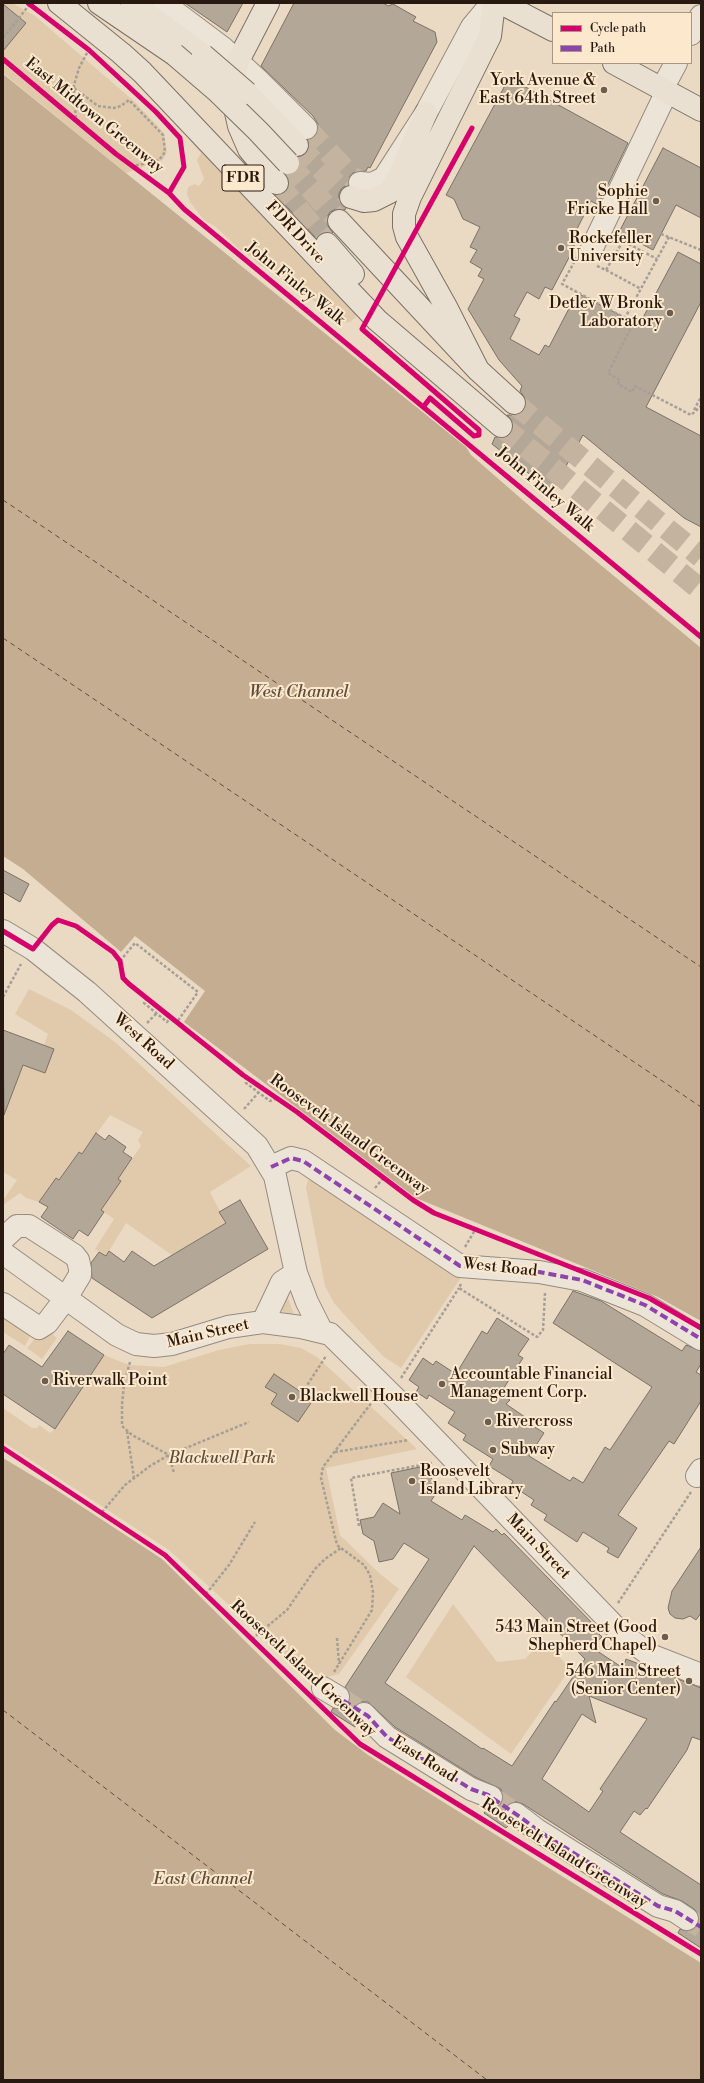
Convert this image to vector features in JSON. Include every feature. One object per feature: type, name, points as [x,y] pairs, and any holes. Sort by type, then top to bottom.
[{"type":"main road","name":"FDR Drive","points":[[59,3],[142,72],[377,320],[501,426]]},
{"type":"main road","points":[[132,3],[203,55],[247,93],[297,145]]},
{"type":"main road","points":[[268,3],[238,61],[233,81],[234,102],[238,126],[247,146],[277,183]]},
{"type":"main road","points":[[478,370],[407,237],[404,226],[404,214],[410,197],[490,36],[493,3]]},
{"type":"main road","points":[[501,3],[552,29]]},
{"type":"main road","name":"FDR","points":[[101,4],[174,54],[227,101],[297,145]]},
{"type":"main road","points":[[616,64],[701,110]]},
{"type":"main road","points":[[356,190],[364,200],[374,200],[390,192],[400,174],[426,113]]},
{"type":"main road","points":[[339,221],[478,370],[514,403]]},
{"type":"main road","points":[[327,244],[386,310],[422,357]]},
{"type":"street","points":[[163,3],[205,33],[238,61],[297,145]]},
{"type":"street","points":[[426,113],[472,27],[493,3]]},
{"type":"street","points":[[692,32],[701,16]]},
{"type":"street","points":[[590,257],[676,64]]},
{"type":"street","name":"West Road","points":[[3,931],[33,949],[88,992],[249,1138],[270,1167],[279,1188],[296,1273]]},
{"type":"street","name":"West Road","points":[[270,1167],[291,1158],[303,1161],[460,1266],[546,1273],[582,1280],[645,1305],[701,1339]]},
{"type":"street","points":[[3,1239],[8,1232],[17,1226],[29,1226],[74,1255],[80,1264],[80,1275],[66,1298],[47,1323],[39,1328],[3,1304]]},
{"type":"street","name":"Main Street","points":[[3,1253],[122,1339],[140,1344],[172,1344],[228,1327],[263,1322],[321,1330],[330,1334],[395,1398],[621,1633],[650,1654],[701,1675]]},
{"type":"street","points":[[263,1322],[282,1282],[296,1273]]},
{"type":"street","name":"Main Street","points":[[296,1273],[307,1302],[321,1330]]},
{"type":"street","name":"East Road","points":[[364,1714],[387,1737],[471,1789],[491,1798]]},
{"type":"street","points":[[516,1814],[537,1830],[658,1906],[675,1911],[687,1918]]},
{"type":"path","points":[[3,38],[29,4],[36,9]]},
{"type":"path","points":[[83,46],[94,55]]},
{"type":"path","points":[[76,118],[74,88],[80,68],[89,50]]},
{"type":"path","points":[[74,88],[98,106],[114,108],[129,100],[163,135],[165,152],[159,160],[136,168]]},
{"type":"path","points":[[424,406],[430,398],[474,436],[479,435],[479,430],[362,329],[472,128]]},
{"type":"path","points":[[661,234],[701,250]]},
{"type":"path","points":[[626,318],[668,238]]},
{"type":"path","points":[[606,270],[623,241],[657,259]]},
{"type":"path","points":[[641,289],[606,270],[590,257],[578,256],[562,284],[626,318],[631,328],[608,373],[620,380],[618,384],[632,392],[635,386],[691,415]]},
{"type":"path","points":[[691,415],[701,397]]},
{"type":"path","points":[[418,401],[430,411]]},
{"type":"path","points":[[691,415],[701,406]]},
{"type":"path","points":[[119,962],[135,944],[198,992],[177,1022]]},
{"type":"path","points":[[3,997],[18,967],[33,949]]},
{"type":"path","points":[[141,994],[184,1027]]},
{"type":"path","points":[[147,998],[144,1003],[167,1022],[171,1017]]},
{"type":"path","points":[[143,1028],[157,1013]]},
{"type":"path","points":[[245,1076],[246,1083],[270,1101],[278,1098]]},
{"type":"path","points":[[244,1110],[259,1092]]},
{"type":"path","points":[[468,1228],[482,1233]]},
{"type":"path","points":[[468,1241],[475,1230]]},
{"type":"path","points":[[399,1381],[472,1266]]},
{"type":"path","points":[[459,1288],[537,1337],[543,1330],[546,1273]]},
{"type":"path","points":[[302,1393],[326,1356]]},
{"type":"path","points":[[131,1360],[124,1384],[122,1426],[132,1435],[169,1455],[174,1473]]},
{"type":"path","points":[[330,1693],[339,1665],[372,1610],[373,1592],[370,1575],[364,1565],[337,1544],[321,1478],[323,1468],[372,1401]]},
{"type":"path","points":[[102,1512],[124,1485],[169,1455],[249,1422]]},
{"type":"path","points":[[127,1430],[134,1478]]},
{"type":"path","points":[[335,1452],[410,1440]]},
{"type":"path","points":[[359,1526],[350,1478],[432,1463]]},
{"type":"path","points":[[618,1603],[697,1478]]},
{"type":"path","points":[[96,1508],[108,1516]]},
{"type":"path","points":[[206,1594],[230,1565],[255,1522]]},
{"type":"path","points":[[252,1639],[287,1610],[316,1569],[325,1559],[341,1548]]},
{"type":"path","points":[[337,1638],[339,1665]]},
{"type":"green space","points":[[3,3],[12,3],[35,16],[135,102],[164,133],[167,152],[163,160],[126,173],[3,73]]},
{"type":"green space","points":[[189,139],[193,139],[357,316],[350,322],[339,323],[330,318],[325,310],[302,291],[285,284],[275,273],[259,265],[253,258],[239,249],[216,227],[204,220],[190,202],[187,194],[188,187],[195,184],[199,186],[204,179],[197,160],[201,153]]},
{"type":"green space","points":[[29,989],[71,1010],[115,1042],[251,1166],[210,1192],[226,1223],[172,1255],[126,1223],[106,1256],[95,1249],[114,1219],[101,1210],[118,1179],[141,1146],[138,1140],[143,1132],[110,1115],[82,1154],[78,1152],[59,1180],[56,1178],[39,1202],[26,1198],[20,1193],[3,1205],[3,1200],[17,1180],[3,1172],[3,1118],[23,1065],[44,1045],[48,1034],[15,1014]]},
{"type":"green space","points":[[308,1180],[314,1181],[462,1276],[401,1368],[384,1357],[349,1320],[334,1303],[325,1286],[306,1187]]},
{"type":"green space","points":[[285,1290],[294,1315],[287,1314],[282,1311],[279,1305]]},
{"type":"green space","points":[[6,1318],[30,1336],[25,1346],[3,1332],[3,1322]]},
{"type":"green space","points":[[52,1334],[57,1338],[42,1359],[27,1348],[37,1336],[44,1338]]},
{"type":"green space","name":"Blackwell Park","points":[[249,1344],[280,1344],[301,1348],[317,1357],[417,1449],[326,1468],[340,1535],[379,1573],[399,1589],[339,1674],[312,1681],[169,1550],[3,1442],[3,1408],[32,1428],[37,1428],[39,1425],[50,1433],[55,1429],[104,1355],[129,1365],[164,1367],[219,1350]]},
{"type":"green space","points":[[453,1604],[497,1662],[525,1659],[544,1639],[570,1669],[511,1754],[406,1677]]},
{"type":"water","name":"West Channel","points":[[3,74],[466,447],[471,455],[533,509],[701,648],[701,1321],[658,1297],[416,1198],[184,1022],[205,991],[135,936],[121,952],[23,869],[3,856]]},
{"type":"water","name":"East Channel","points":[[3,1458],[58,1491],[162,1559],[335,1730],[368,1755],[701,1963],[701,2080],[3,2080]]},
{"type":"building","points":[[185,3],[243,3],[227,32]]},
{"type":"building","points":[[294,3],[383,3],[388,6],[393,4],[416,17],[413,21],[435,32],[437,42],[370,168],[368,167],[366,171],[354,172],[350,176],[348,185],[342,188],[339,193],[339,200],[346,208],[345,210],[336,209],[330,212],[327,217],[327,224],[333,233],[324,232],[316,238],[276,195],[285,193],[289,188],[287,175],[296,172],[300,167],[299,157],[305,154],[309,149],[308,140],[315,137],[318,131],[318,124],[313,116],[261,66]]},
{"type":"building","points":[[3,4],[26,23],[3,51]]},
{"type":"building","points":[[509,78],[628,143],[598,205],[591,201],[570,243],[575,246],[552,290],[545,287],[539,299],[527,292],[514,316],[520,319],[510,339],[539,355],[545,345],[549,347],[577,293],[639,325],[678,252],[701,264],[701,302],[646,407],[701,436],[701,527],[684,518],[583,435],[552,492],[492,444],[495,437],[505,438],[511,434],[513,422],[507,415],[517,415],[523,412],[526,406],[526,400],[520,391],[522,386],[499,360],[468,309],[484,279],[478,276],[482,269],[470,262],[477,250],[470,247],[480,227],[463,219],[454,199],[446,195]]},
{"type":"building","name":"Sophie Fricke Hall","points":[[663,148],[701,168],[701,218],[676,205],[653,250],[619,232]]},
{"type":"building","points":[[3,870],[29,884],[20,902],[3,892]]},
{"type":"building","points":[[3,1030],[54,1049],[45,1073],[23,1065],[4,1115]]},
{"type":"building","points":[[96,1133],[105,1140],[109,1135],[126,1147],[123,1152],[132,1158],[118,1179],[121,1181],[101,1210],[104,1212],[88,1236],[79,1230],[73,1239],[41,1217],[48,1207],[39,1202],[56,1178],[59,1180],[79,1152],[82,1154]]},
{"type":"building","points":[[240,1200],[268,1249],[152,1318],[92,1278],[91,1263],[99,1252],[106,1256],[109,1251],[124,1262],[132,1251],[154,1266],[226,1223],[219,1212]]},
{"type":"building","name":"Rivercross","points":[[573,1291],[601,1301],[682,1351],[686,1345],[701,1351],[701,1364],[696,1372],[701,1375],[701,1401],[674,1444],[669,1441],[618,1515],[637,1528],[618,1558],[607,1552],[609,1548],[583,1532],[577,1542],[544,1520],[547,1515],[531,1505],[534,1500],[511,1485],[513,1481],[489,1466],[493,1459],[463,1440],[466,1435],[448,1423],[455,1412],[429,1395],[427,1399],[416,1392],[419,1387],[409,1380],[423,1358],[433,1365],[436,1361],[456,1374],[482,1331],[487,1334],[497,1318],[529,1339],[518,1355],[523,1358],[500,1394],[510,1400],[506,1404],[529,1420],[527,1422],[544,1433],[529,1456],[570,1481],[573,1477],[583,1483],[605,1447],[610,1450],[652,1387],[553,1323]]},
{"type":"building","name":"Riverwalk Point","points":[[68,1331],[104,1355],[55,1429],[3,1394],[3,1354],[9,1345],[42,1367]]},
{"type":"building","name":"Blackwell House","points":[[274,1374],[313,1400],[298,1422],[271,1404],[277,1394],[265,1387]]},
{"type":"building","points":[[420,1467],[440,1487],[431,1501],[462,1520],[465,1515],[493,1532],[496,1529],[502,1535],[504,1533],[598,1629],[596,1631],[602,1637],[591,1647],[623,1668],[626,1659],[701,1688],[701,1740],[692,1737],[687,1750],[647,1809],[646,1808],[640,1815],[634,1811],[620,1832],[701,1885],[701,1948],[678,1933],[680,1929],[687,1931],[693,1930],[697,1926],[699,1920],[698,1914],[694,1909],[682,1901],[663,1894],[523,1804],[512,1802],[506,1807],[504,1818],[509,1825],[506,1828],[484,1813],[487,1809],[499,1807],[502,1802],[503,1795],[501,1789],[477,1778],[395,1727],[368,1702],[360,1702],[355,1705],[352,1710],[352,1718],[357,1724],[355,1727],[331,1712],[333,1708],[344,1708],[348,1704],[350,1697],[345,1687],[429,1559],[404,1543],[393,1559],[379,1562],[374,1541],[363,1534],[360,1520],[374,1517],[383,1503],[400,1514],[391,1473]],"holes":[[[474,1546],[585,1659],[512,1766],[483,1748],[482,1749],[385,1683]],[[589,1696],[647,1719],[600,1789],[603,1791],[589,1812],[542,1779],[582,1714],[596,1723]]]},
{"type":"building","points":[[701,1547],[701,1613],[696,1620],[690,1616],[683,1619],[675,1618],[670,1614],[668,1608],[672,1591]]},
{"type":"ferry route","points":[[3,500],[701,967]]},
{"type":"ferry route","points":[[3,638],[701,1107]]},
{"type":"ferry route","points":[[3,1710],[487,2080]]},
{"type":"tunnel","points":[[306,128],[351,176],[360,183]]},
{"type":"tunnel","points":[[297,145],[343,191],[351,197]]},
{"type":"tunnel","points":[[288,163],[339,221]]},
{"type":"tunnel","points":[[277,183],[327,244]]},
{"type":"tunnel","points":[[514,403],[701,557]]},
{"type":"tunnel","points":[[501,426],[701,590]]},
{"type":"tunnel","points":[[338,1697],[364,1714]]},
{"type":"tunnel","points":[[491,1797],[516,1814]]},
{"type":"tunnel","points":[[687,1919],[701,1927]]},
{"type":"marked path","points":[[271,1167],[291,1158],[303,1161],[460,1266],[539,1272],[582,1280],[645,1305],[701,1339]]},
{"type":"marked path","points":[[323,1688],[368,1716],[387,1737],[471,1789],[488,1795],[537,1830],[658,1906],[675,1911],[701,1927]]},
{"type":"cycle path","points":[[28,3],[89,50],[156,112],[180,138],[184,167],[169,193]]},
{"type":"cycle path","name":"East Midtown Greenway","points":[[3,59],[116,154],[169,193],[184,209],[701,637]]},
{"type":"cycle path","points":[[424,406],[430,398],[474,436],[479,435],[479,430],[362,329],[472,128]]},
{"type":"cycle path","name":"Roosevelt Island Greenway","points":[[3,931],[33,949],[52,925],[58,920],[76,926],[113,952],[120,961],[123,978],[129,984],[243,1075],[297,1112],[413,1200],[434,1213],[649,1298],[701,1328]]},
{"type":"cycle path","name":"Roosevelt Island Greenway","points":[[3,1448],[165,1555],[360,1744],[701,1954]]},
{"type":"place","name":"York Avenue & East 64th Street","points":[[604,90]]},
{"type":"place","name":"Sophie Fricke Hall","points":[[656,201]]},
{"type":"place","name":"Rockefeller University","points":[[561,248]]},
{"type":"place","name":"Detlev W Bronk Laboratory","points":[[670,313]]},
{"type":"place","name":"Riverwalk Point","points":[[45,1381]]},
{"type":"place","name":"Accountable Financial Management Corp.","points":[[442,1384]]},
{"type":"place","name":"Blackwell House","points":[[292,1397]]},
{"type":"place","name":"Rivercross","points":[[488,1422]]},
{"type":"place","name":"Subway","points":[[493,1450]]},
{"type":"place","name":"Roosevelt Island Library","points":[[412,1481]]},
{"type":"place","name":"543 Main Street (Good Shepherd Chapel)","points":[[665,1637]]},
{"type":"place","name":"546 Main Street (Senior Center)","points":[[689,1681]]}]
